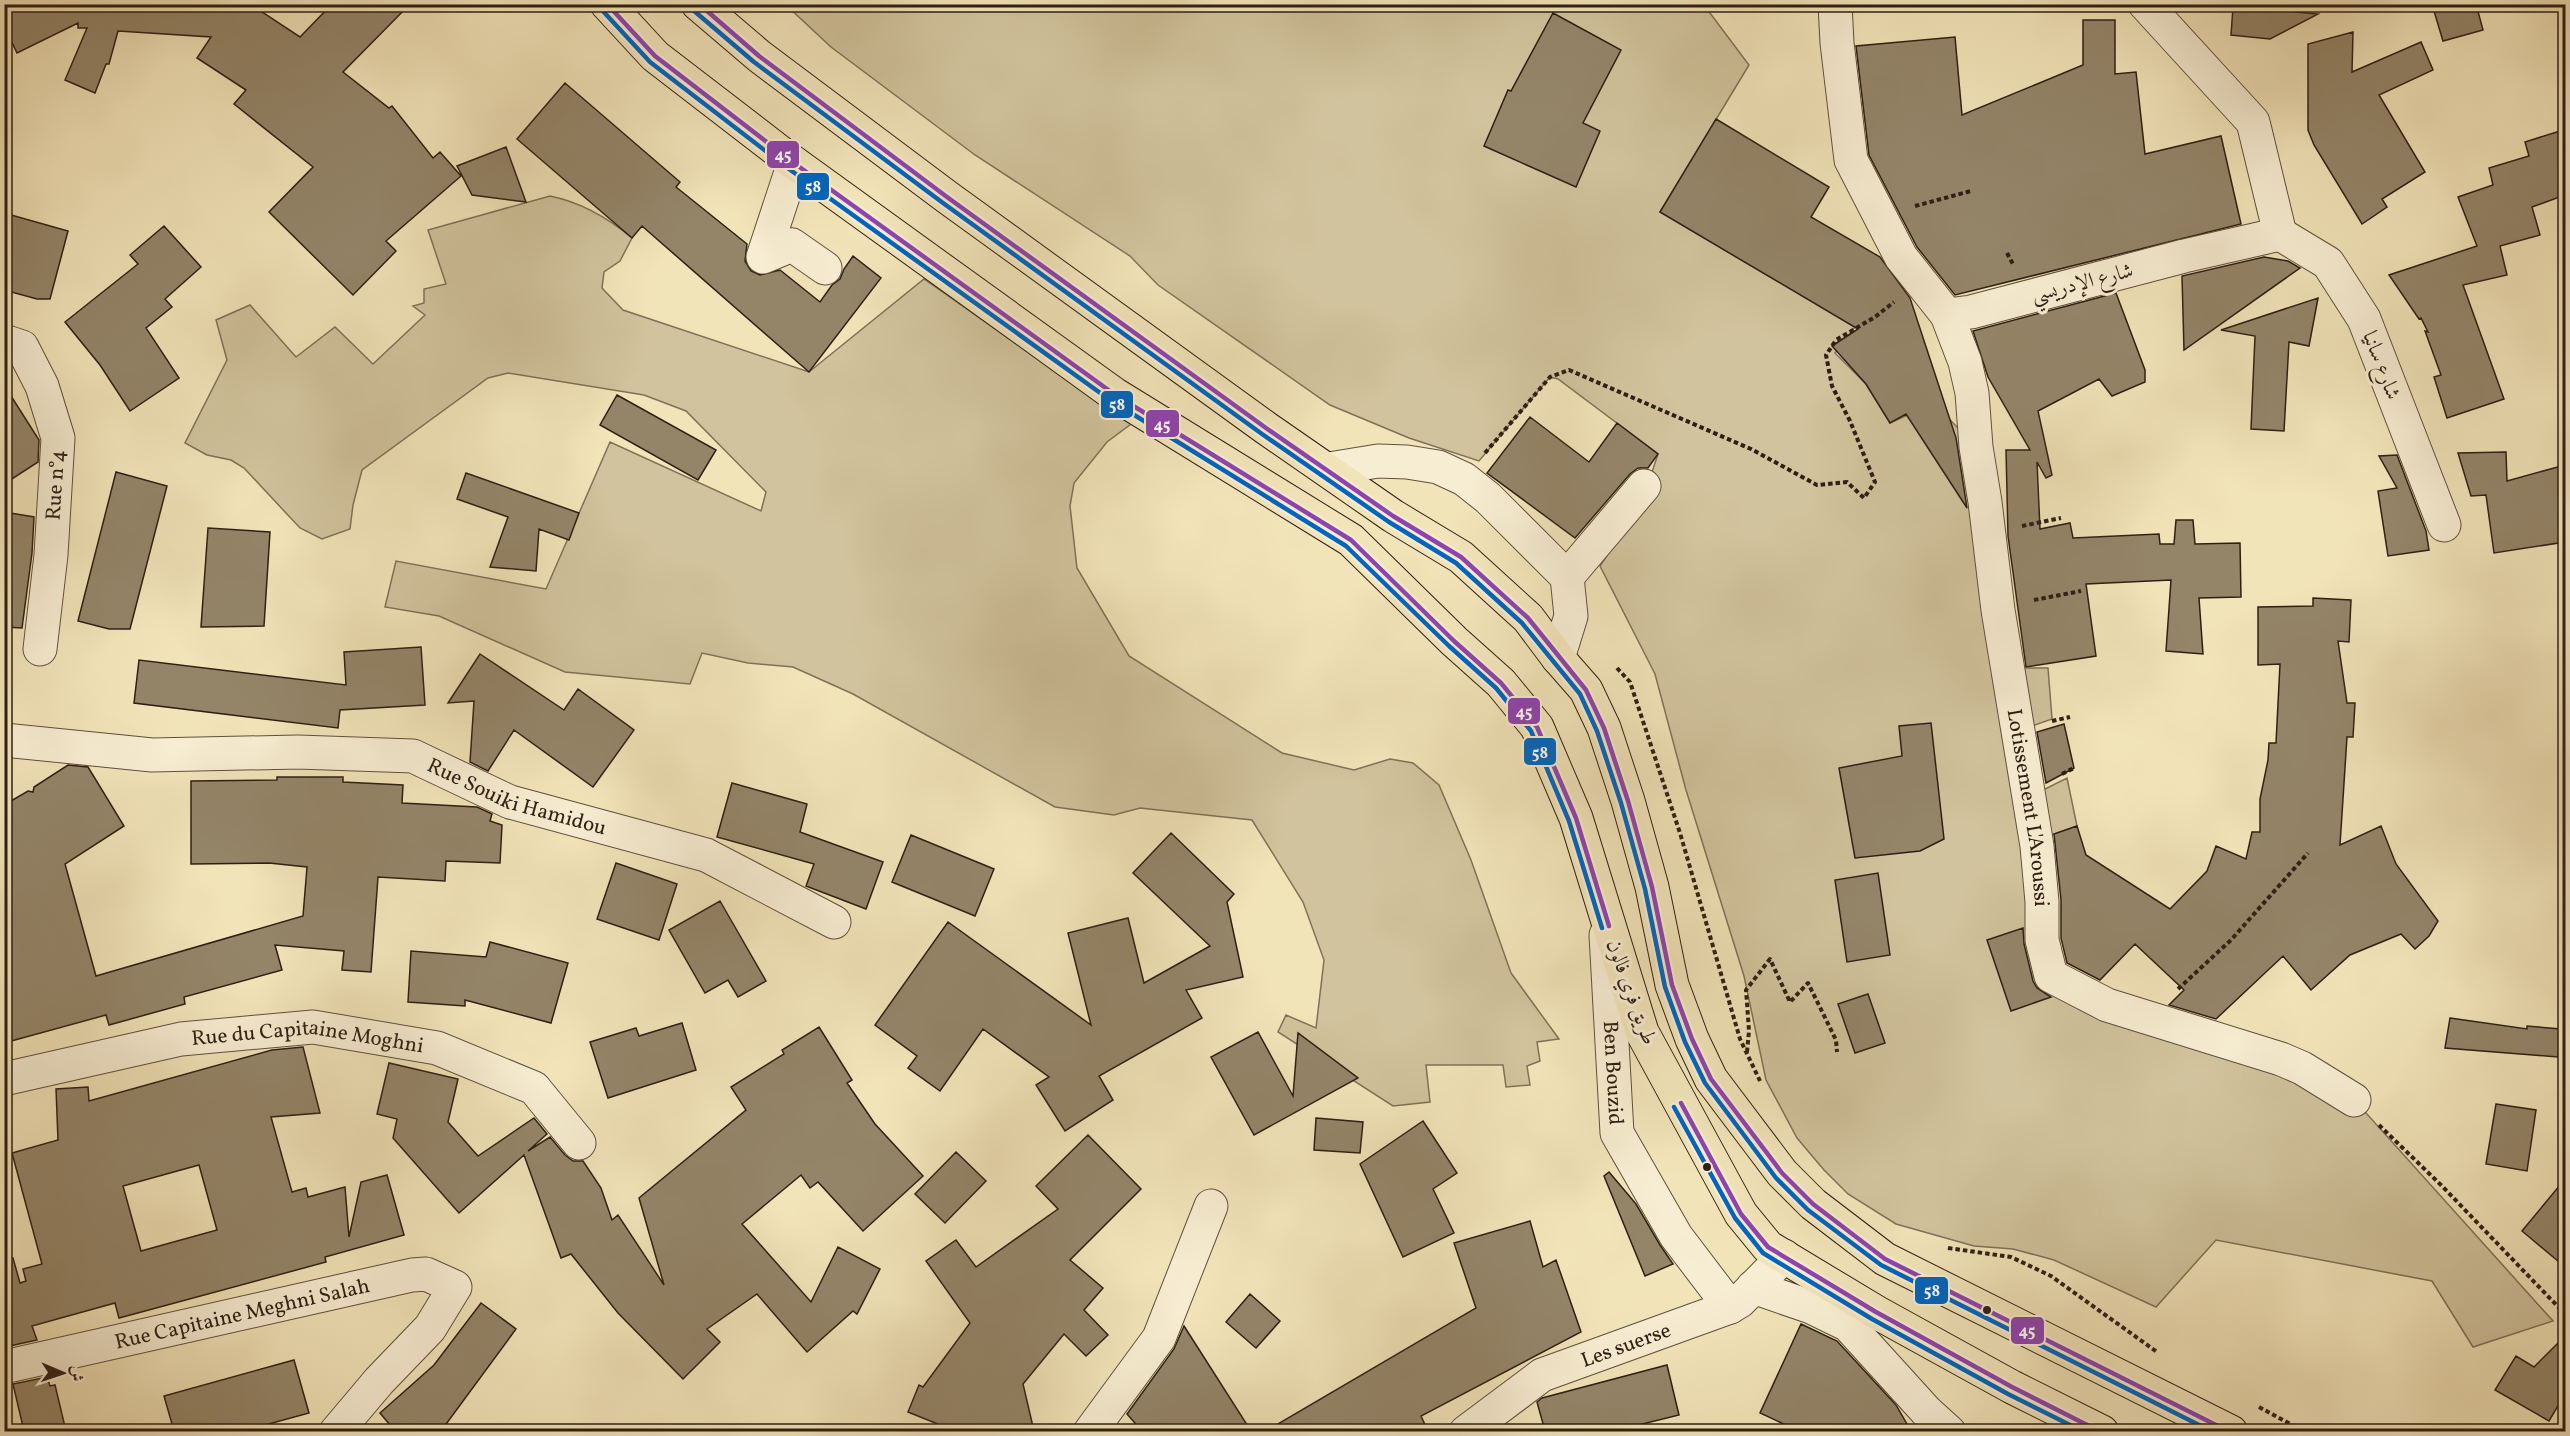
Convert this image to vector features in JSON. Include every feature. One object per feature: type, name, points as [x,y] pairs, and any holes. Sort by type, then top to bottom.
[{"type":"highway","name":"طريق فري فالون","points":[[607,4],[655,56],[794,163],[1114,394],[1351,540],[1454,642],[1501,683],[1537,728],[1576,818],[1642,1032],[1741,1214],[1768,1247],[1876,1312],[2012,1387],[2102,1431]]},
{"type":"highway","points":[[698,4],[759,56],[947,197],[1266,428],[1393,516],[1461,557],[1528,618],[1586,690],[1604,728],[1628,801],[1652,887],[1672,985],[1692,1039],[1711,1079],[1782,1173],[1813,1204],[1885,1259],[2231,1431]]},
{"type":"street","points":[[1835,4],[1837,43],[1851,160],[1901,257],[1947,315]]},
{"type":"street","points":[[2145,4],[2253,122],[2280,234]]},
{"type":"street","points":[[794,163],[763,257],[792,246],[825,268]]},
{"type":"street","name":"شارع الإدريسي","points":[[1947,315],[1971,312],[2173,258],[2280,234]]},
{"type":"street","name":"شارع سانيا","points":[[2280,234],[2328,263],[2364,320],[2444,525]]},
{"type":"street","name":"Lotissement L'Aroussi","points":[[1947,315],[1965,362],[1972,393],[1976,447],[1997,606],[2037,846],[2042,902],[2042,940],[2051,976],[2107,1005],[2281,1059],[2302,1068],[2354,1100]]},
{"type":"street","name":"Rue n°4","points":[[4,341],[22,347],[42,386],[58,438],[51,555],[40,649]]},
{"type":"street","points":[[1329,470],[1378,461],[1407,462],[1438,467],[1464,479],[1488,498],[1567,577],[1571,616],[1558,658]]},
{"type":"street","points":[[1567,577],[1644,486]]},
{"type":"street","name":"Rue Souiki Hamidou","points":[[4,740],[153,755],[298,752],[413,756],[510,802],[706,855],[834,922]]},
{"type":"street","name":"Ben Bouzid","points":[[1605,912],[1617,1133],[1676,1236],[1742,1297]]},
{"type":"street","name":"Rue du Capitaine Moghni","points":[[4,1079],[180,1040],[314,1027],[437,1048],[534,1088],[579,1143]]},
{"type":"street","points":[[1090,1431],[1159,1338],[1210,1206]]},
{"type":"street","name":"Les suerse","points":[[1466,1431],[1542,1375],[1742,1297],[1784,1256]]},
{"type":"street","name":"Rue Capitaine Meghni Salah","points":[[4,1367],[412,1275],[426,1274],[455,1287],[430,1328],[379,1381],[336,1431]]},
{"type":"street","points":[[1742,1297],[1811,1307],[1848,1325],[1938,1422]]},
{"type":"path","points":[[1879,215],[1971,191]]},
{"type":"path","points":[[1464,479],[1550,376],[1569,370],[1751,449],[1817,486],[1847,482],[1864,498],[1875,482],[1832,386],[1826,355],[1836,340],[1875,317],[1920,281]]},
{"type":"path","points":[[2016,527],[2061,518]]},
{"type":"path","points":[[1997,606],[2081,591]]},
{"type":"path","points":[[1615,666],[1630,682],[1680,832],[1740,1039],[1761,1083]]},
{"type":"path","points":[[2175,991],[2231,940],[2308,854]]},
{"type":"path","points":[[1747,1053],[1749,1031],[1746,990],[1770,959],[1790,1002],[1808,983],[1836,1040],[1837,1052]]},
{"type":"path","points":[[2354,1100],[2442,1186],[2565,1315]]},
{"type":"path","points":[[1943,1248],[2011,1257],[2051,1276],[2164,1357]]},
{"type":"path","points":[[2254,1405],[2305,1431]]},
{"type":"shaded area","points":[[786,5],[1704,5],[1749,65],[1660,212],[1855,327],[1835,353],[1866,384],[1890,423],[1934,403],[1976,447],[2046,963],[2358,1104],[2553,1321],[2473,1347],[2432,1281],[2216,1240],[2156,1307],[2054,1260],[2013,1249],[1974,1246],[1896,1224],[1848,1194],[1797,1138],[1766,1080],[1744,976],[1686,790],[1655,674],[1600,566],[1641,505],[1658,454],[1558,379],[1550,377],[1479,461],[1409,438],[1330,405],[1158,285],[1130,256],[975,155],[831,47]]},
{"type":"shaded area","points":[[550,196],[572,202],[593,212],[632,238],[620,261],[604,272],[602,288],[623,310],[809,372],[924,279],[1131,424],[1107,442],[1074,483],[1070,506],[1077,568],[1129,656],[1282,753],[1354,770],[1390,759],[1413,763],[1439,785],[1471,860],[1511,973],[1559,1039],[1537,1042],[1540,1061],[1527,1066],[1530,1085],[1506,1087],[1503,1065],[1426,1065],[1430,1102],[1393,1106],[1278,1032],[1286,1015],[1316,1028],[1324,960],[1303,902],[1252,820],[1140,808],[1114,815],[1055,807],[853,694],[793,667],[748,663],[702,653],[690,684],[565,672],[439,616],[385,607],[396,561],[546,589],[610,442],[761,511],[766,492],[686,411],[644,395],[508,373],[488,378],[362,470],[353,505],[350,529],[322,539],[300,528],[244,468],[231,460],[207,455],[185,443],[227,360],[216,320],[250,305],[296,357],[335,327],[373,364],[425,315],[413,306],[424,303],[424,289],[446,284],[428,230]]},
{"type":"shaded area","points":[[2020,668],[2048,668],[2052,719],[2029,727]]},
{"type":"shaded area","points":[[2067,778],[2077,826],[2046,837],[2037,793]]},
{"type":"building","points":[[4,4],[250,4],[300,37],[332,4],[410,4],[343,72],[389,108],[392,106],[433,158],[440,152],[461,176],[386,241],[396,251],[353,295],[269,212],[313,167],[234,104],[246,90],[197,58],[211,37],[118,31],[109,64],[106,64],[95,93],[65,80],[87,28],[78,28],[78,23],[17,53],[4,26]]},
{"type":"building","points":[[2460,4],[2476,4],[2483,30],[2443,41],[2434,11]]},
{"type":"building","points":[[2233,7],[2318,14],[2270,39],[2231,35]]},
{"type":"building","points":[[1553,13],[1621,50],[1583,123],[1600,131],[1576,187],[1484,146],[1508,90],[1511,91]]},
{"type":"building","points":[[2083,20],[2115,20],[2115,74],[2136,72],[2145,154],[2221,136],[2241,224],[1955,295],[1917,247],[1869,155],[1856,46],[1955,37],[1962,115],[2083,65]]},
{"type":"building","points":[[2353,32],[2352,72],[2421,42],[2433,70],[2379,95],[2425,172],[2382,199],[2387,207],[2362,224],[2314,145],[2308,130],[2308,44]]},
{"type":"building","points":[[565,83],[680,182],[676,187],[747,244],[745,261],[751,271],[760,275],[780,270],[820,302],[832,285],[840,279],[853,256],[881,278],[809,372],[642,226],[632,238],[517,139]]},
{"type":"building","points":[[1716,119],[1829,187],[1811,217],[1880,257],[1910,298],[1956,438],[1967,508],[1906,414],[1890,423],[1866,384],[1832,346],[1858,329],[1660,212]]},
{"type":"building","points":[[2560,131],[2565,149],[2565,195],[2532,207],[2540,235],[2500,246],[2507,275],[2463,285],[2504,399],[2447,418],[2434,377],[2441,375],[2425,331],[2428,332],[2421,318],[2419,319],[2389,275],[2477,246],[2458,197],[2493,185],[2489,168],[2529,156],[2525,142]]},
{"type":"building","points":[[506,147],[526,202],[472,195],[457,166]]},
{"type":"building","points":[[4,213],[68,231],[50,299],[37,299],[4,290]]},
{"type":"building","points":[[164,226],[201,267],[165,299],[172,307],[146,328],[179,378],[130,411],[100,365],[65,322],[138,264],[130,255]]},
{"type":"building","points":[[2264,257],[2288,261],[2300,268],[2184,350],[2182,276]]},
{"type":"building","points":[[2116,293],[2145,370],[2145,382],[2112,396],[2099,379],[2038,411],[2052,475],[2046,478],[2037,462],[2040,529],[2070,523],[2073,538],[2159,534],[2160,544],[2174,544],[2176,520],[2193,520],[2195,544],[2240,543],[2241,597],[2199,598],[2203,654],[2166,651],[2171,580],[2086,584],[2096,656],[2026,667],[2008,536],[2006,450],[2030,450],[1988,377],[1973,331]]},
{"type":"building","points":[[2318,298],[2309,346],[2289,342],[2284,431],[2251,429],[2255,336],[2221,330]]},
{"type":"building","points":[[4,385],[39,440],[38,462],[4,484]]},
{"type":"building","points":[[617,395],[716,450],[698,480],[600,425]]},
{"type":"building","points":[[1530,417],[1589,462],[1617,423],[1658,454],[1648,468],[1638,468],[1630,474],[1575,538],[1487,473]]},
{"type":"building","points":[[2506,452],[2507,481],[2565,465],[2565,542],[2494,553],[2486,495],[2471,496],[2458,453]]},
{"type":"building","points":[[2397,455],[2426,531],[2429,550],[2388,556],[2378,491],[2397,488],[2379,456]]},
{"type":"building","points":[[116,472],[167,486],[130,629],[109,629],[78,621]]},
{"type":"building","points":[[466,473],[579,513],[569,540],[539,529],[536,571],[490,567],[508,517],[457,499]]},
{"type":"building","points":[[4,512],[34,517],[32,553],[22,628],[4,627]]},
{"type":"building","points":[[208,528],[270,532],[264,626],[201,627]]},
{"type":"building","points":[[2313,598],[2351,600],[2349,642],[2338,641],[2347,703],[2355,703],[2353,737],[2347,737],[2340,845],[2381,826],[2396,864],[2438,921],[2429,936],[2415,949],[2401,934],[2350,955],[2311,990],[2283,956],[2216,1019],[2169,1005],[2184,990],[2135,944],[2100,980],[2067,963],[2061,938],[2061,900],[2054,834],[2077,826],[2086,855],[2170,909],[2207,871],[2216,846],[2246,859],[2252,832],[2260,832],[2260,799],[2269,743],[2276,743],[2280,664],[2258,665],[2258,607],[2313,606]]},
{"type":"building","points":[[421,647],[425,705],[340,710],[338,728],[134,703],[139,660],[346,685],[344,652]]},
{"type":"building","points":[[480,654],[564,710],[578,689],[634,730],[593,787],[514,730],[488,771],[470,762],[474,701],[448,703]]},
{"type":"building","points":[[1931,723],[1944,839],[1920,851],[1855,858],[1839,768],[1902,756],[1899,726]]},
{"type":"building","points":[[2064,724],[2074,768],[2046,783],[2037,732]]},
{"type":"building","points":[[68,765],[88,767],[124,826],[65,864],[96,976],[303,916],[307,867],[269,863],[191,864],[191,781],[343,777],[343,782],[403,785],[402,803],[477,807],[492,814],[490,821],[502,825],[500,863],[446,861],[445,881],[378,877],[371,972],[342,970],[344,951],[275,945],[282,970],[184,997],[185,1004],[109,1025],[106,1015],[4,1043],[4,805],[28,791],[33,792],[34,787]]},
{"type":"building","points":[[732,783],[807,804],[800,832],[883,862],[866,909],[806,886],[814,864],[717,837]]},
{"type":"building","points":[[1171,833],[1234,894],[1227,902],[1243,977],[1186,990],[1202,1018],[1099,1076],[1113,1100],[1065,1131],[1036,1085],[1049,1077],[983,1029],[940,1091],[908,1068],[917,1056],[875,1025],[948,922],[1091,1025],[1068,933],[1128,918],[1144,983],[1210,946],[1133,873]]},
{"type":"building","points":[[911,835],[994,869],[975,916],[892,882]]},
{"type":"building","points":[[616,863],[677,884],[659,940],[597,919]]},
{"type":"building","points":[[1878,873],[1890,955],[1847,962],[1835,880]]},
{"type":"building","points":[[720,901],[766,981],[738,997],[728,980],[705,993],[669,930]]},
{"type":"building","points":[[2023,928],[2024,944],[2033,981],[2037,988],[2051,997],[2011,1011],[1987,940]]},
{"type":"building","points":[[490,942],[568,963],[551,1023],[465,1000],[465,1006],[408,1002],[411,951],[486,957]]},
{"type":"building","points":[[1868,994],[1885,1043],[1855,1053],[1838,1004]]},
{"type":"building","points":[[2450,1018],[2527,1029],[2527,1026],[2561,1029],[2558,1057],[2445,1048]]},
{"type":"building","points":[[682,1023],[696,1070],[608,1098],[590,1042],[636,1028],[639,1036]]},
{"type":"building","points":[[819,1027],[852,1080],[847,1083],[875,1124],[923,1176],[863,1231],[818,1182],[810,1188],[801,1175],[742,1224],[811,1302],[838,1247],[880,1269],[857,1314],[853,1311],[807,1352],[757,1294],[707,1329],[720,1342],[683,1379],[618,1313],[571,1254],[561,1258],[524,1155],[459,1213],[393,1138],[397,1119],[377,1114],[389,1063],[458,1079],[448,1122],[478,1156],[534,1118],[547,1134],[528,1151],[550,1137],[573,1161],[583,1161],[601,1188],[612,1220],[618,1215],[664,1285],[639,1198],[746,1110],[731,1087],[784,1054],[782,1050]]},
{"type":"building","points":[[1258,1032],[1293,1096],[1298,1033],[1358,1078],[1254,1135],[1211,1057]]},
{"type":"building","points":[[303,1047],[320,1113],[271,1117],[292,1192],[306,1188],[308,1197],[345,1187],[349,1237],[361,1182],[387,1175],[404,1235],[325,1257],[326,1262],[119,1318],[115,1303],[32,1326],[37,1340],[5,1347],[4,1259],[13,1258],[20,1283],[26,1281],[23,1269],[42,1264],[12,1153],[58,1140],[56,1089],[88,1087],[89,1101],[272,1050]],"holes":[[[199,1165],[217,1230],[141,1251],[123,1186]]]},
{"type":"building","points":[[2496,1104],[2536,1110],[2527,1171],[2486,1164]]},
{"type":"building","points":[[1316,1118],[1363,1122],[1360,1153],[1314,1150]]},
{"type":"building","points":[[1423,1121],[1457,1173],[1433,1189],[1454,1233],[1403,1257],[1360,1164]]},
{"type":"building","points":[[1088,1135],[1141,1189],[1070,1260],[1103,1288],[1084,1310],[1108,1335],[1086,1356],[1064,1334],[1023,1384],[1034,1431],[955,1431],[908,1412],[919,1385],[923,1387],[970,1323],[926,1261],[956,1240],[976,1267],[1058,1209],[1036,1186]]},
{"type":"building","points":[[956,1152],[986,1181],[945,1223],[915,1194]]},
{"type":"building","points":[[1609,1172],[1636,1204],[1673,1264],[1645,1276],[1604,1176]]},
{"type":"building","points":[[2565,1179],[2565,1267],[2522,1231]]},
{"type":"building","points":[[1530,1221],[1543,1267],[1556,1260],[1581,1332],[1421,1416],[1428,1431],[1266,1431],[1476,1308],[1454,1243]]},
{"type":"building","points":[[1250,1294],[1280,1321],[1256,1348],[1226,1322]]},
{"type":"building","points":[[481,1303],[516,1329],[441,1431],[395,1431],[380,1413],[434,1365]]},
{"type":"building","points":[[1801,1324],[1837,1341],[1896,1405],[1911,1431],[1799,1431],[1760,1413]]},
{"type":"building","points":[[1184,1326],[1251,1431],[1142,1431],[1127,1414],[1174,1349]]},
{"type":"building","points":[[2565,1336],[2565,1394],[2549,1421],[2495,1390],[2516,1356],[2534,1367]]},
{"type":"building","points":[[294,1360],[309,1413],[243,1431],[174,1431],[164,1396]]},
{"type":"building","points":[[1667,1365],[1679,1415],[1614,1431],[1545,1431],[1537,1402],[1542,1398]]},
{"type":"building","points":[[47,1377],[50,1386],[55,1385],[66,1431],[24,1431],[13,1384]]},
{"type":"transit line","name":"45","points":[[607,4],[655,56],[794,163],[1114,394],[1351,540],[1454,641],[1501,683],[1537,727],[1576,818],[1609,926]]},
{"type":"transit line","name":"45","points":[[699,4],[759,56],[947,197],[1266,428],[1393,516],[1461,557],[1528,618],[1586,690],[1604,728],[1628,801],[1652,887],[1672,985],[1692,1039],[1711,1079],[1782,1173],[1813,1204],[1885,1259],[2230,1432]]},
{"type":"transit line","name":"58","points":[[601,9],[650,62],[789,169],[1110,400],[1346,546],[1449,646],[1496,688],[1531,731],[1569,821],[1602,928]]},
{"type":"transit line","name":"58","points":[[693,10],[754,62],[943,203],[1262,434],[1389,522],[1456,563],[1522,623],[1580,694],[1597,731],[1621,803],[1645,889],[1665,987],[1685,1042],[1705,1083],[1776,1178],[1808,1210],[1881,1265],[2213,1432]]},
{"type":"transit line","name":"45","points":[[1681,1103],[1741,1214],[1768,1247],[1876,1312],[2012,1387],[2101,1432]]},
{"type":"transit line","name":"58","points":[[1674,1107],[1735,1218],[1763,1253],[1872,1319],[2008,1394],[2084,1432]]}]
